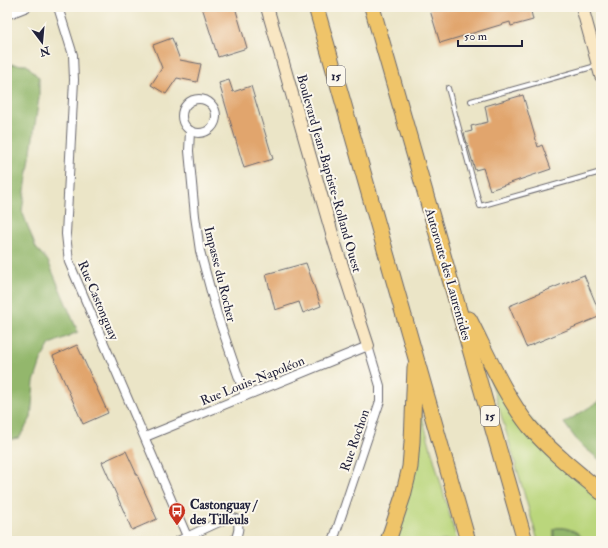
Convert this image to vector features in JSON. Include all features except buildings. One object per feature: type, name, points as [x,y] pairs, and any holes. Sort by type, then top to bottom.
[{"type":"highway","name":"15","points":[[316,7],[468,541]]},
{"type":"highway","name":"Autoroute des Laurentides","points":[[372,7],[525,541]]},
{"type":"highway","points":[[454,290],[501,382],[523,418],[550,448],[601,492]]},
{"type":"highway","points":[[388,541],[403,496],[410,467],[416,354]]},
{"type":"street","points":[[7,15],[27,7]]},
{"type":"street","name":"Rue Castonguay","points":[[58,7],[73,55],[74,80],[66,234],[69,262],[188,539]]},
{"type":"street","name":"Boulevard Jean-Baptiste-Rolland Ouest","points":[[267,7],[335,244],[368,346]]},
{"type":"street","points":[[582,7],[600,70]]},
{"type":"street","name":"Impasse du Rocher","points":[[190,131],[195,133],[206,132],[211,129],[214,124],[216,113],[214,108],[206,101],[200,99],[190,102],[183,111],[182,117],[183,122],[190,131],[189,151],[195,216],[200,251],[217,314],[245,396]]},
{"type":"street","name":"Rue Louis-Napoléon","points":[[145,437],[368,346]]},
{"type":"street","name":"Rue Rochon","points":[[333,541],[380,401],[380,386],[368,346]]},
{"type":"street","points":[[178,541],[188,539],[230,517],[237,519],[239,526],[235,541]]},
{"type":"lane","points":[[471,101],[600,70]]},
{"type":"lane","points":[[448,88],[480,206],[601,172]]},
{"type":"green space","points":[[7,64],[27,65],[39,78],[39,98],[22,211],[36,248],[48,261],[78,332],[50,344],[42,358],[34,382],[31,418],[19,438],[7,440]]},
{"type":"green space","points":[[485,360],[491,373],[601,499],[601,541],[584,541],[575,532],[566,528],[558,528],[554,529],[554,541],[538,541]]},
{"type":"green space","points":[[601,400],[601,461],[579,443],[564,423]]},
{"type":"green space","points":[[419,406],[457,541],[395,541]]},
{"type":"green space","points":[[554,529],[572,530],[579,534],[584,541],[554,541]]},
{"type":"place","name":"Castonguay / des Tilleuls","points":[[177,526]]}]
